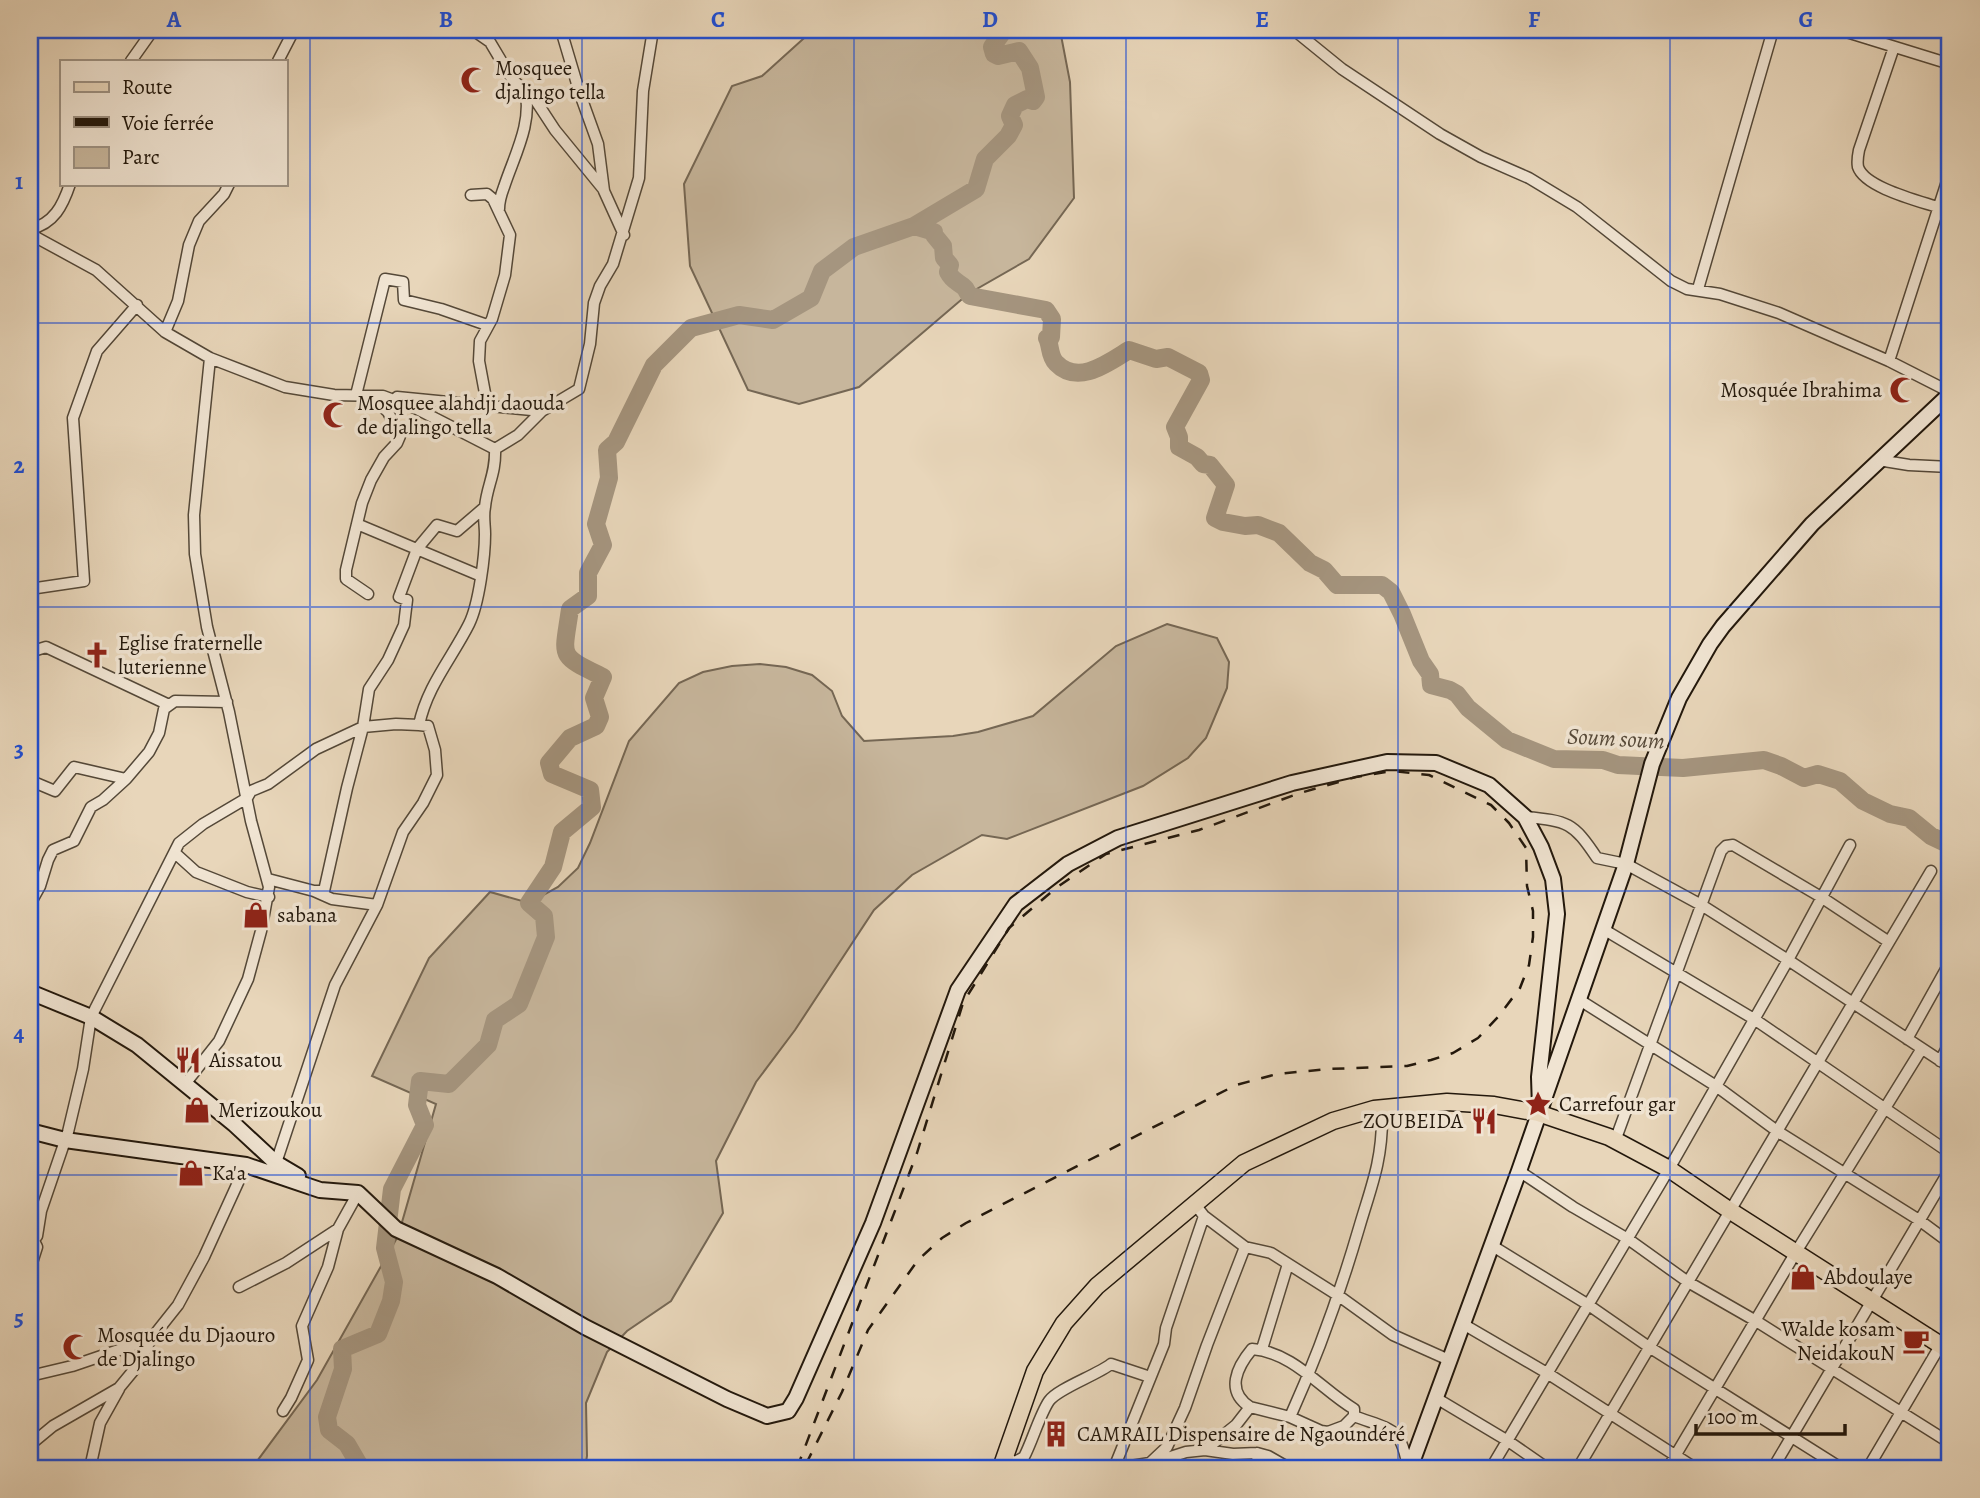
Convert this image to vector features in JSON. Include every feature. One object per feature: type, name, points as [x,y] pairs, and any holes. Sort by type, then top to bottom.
[{"type":"main road","points":[[1003,1463],[1035,1371],[1064,1323],[1097,1286],[1194,1202],[1244,1163],[1333,1121],[1374,1109],[1447,1102],[1539,1111],[1615,1141],[1669,1169],[1945,1348]]},
{"type":"street","points":[[132,60],[153,30]]},
{"type":"street","points":[[279,60],[294,30]]},
{"type":"street","points":[[561,30],[598,144],[604,191],[624,235]]},
{"type":"street","points":[[495,449],[518,435],[542,411],[579,389],[590,344],[594,303],[624,235],[639,178],[643,91],[653,30]]},
{"type":"street","points":[[1294,30],[1342,69],[1440,134],[1481,157],[1530,178],[1577,207],[1671,281],[1687,289],[1698,289],[1779,313],[1889,362],[1950,393],[1812,524],[1717,635],[1679,698],[1650,770],[1626,864],[1519,1171],[1409,1468]]},
{"type":"street","points":[[1698,289],[1773,30]]},
{"type":"street","points":[[1840,30],[1950,64]]},
{"type":"street","points":[[477,33],[490,42],[512,79],[536,101],[604,191]]},
{"type":"street","points":[[1894,47],[1858,150],[1858,166],[1864,177],[1875,185],[1940,208]]},
{"type":"street","points":[[499,211],[500,195],[525,128],[528,100],[525,89]]},
{"type":"street","points":[[1889,362],[1950,172]]},
{"type":"street","points":[[69,186],[52,218],[30,231],[96,270],[165,332],[210,358],[285,387],[334,395],[487,404],[542,411]]},
{"type":"street","points":[[165,332],[178,301],[188,245],[199,221],[228,186]]},
{"type":"street","points":[[471,195],[487,194],[493,198],[510,235],[505,275],[492,318],[480,341],[487,404]]},
{"type":"street","points":[[356,395],[385,279],[403,282],[404,300],[487,325]]},
{"type":"street","points":[[30,589],[84,581],[74,418],[96,351],[137,305]]},
{"type":"street","points":[[185,1084],[219,1041],[248,979],[269,897],[268,879],[247,798],[227,702],[206,627],[195,554],[194,515],[210,358]]},
{"type":"street","points":[[368,594],[346,579],[357,524],[371,480],[384,457],[400,438],[388,412],[370,396]]},
{"type":"street","points":[[383,396],[415,408],[495,449]]},
{"type":"street","points":[[419,725],[422,707],[444,663],[470,622],[481,576],[485,507],[494,477],[495,449]]},
{"type":"street","points":[[1878,460],[1950,467]]},
{"type":"street","points":[[314,891],[324,891],[363,727],[369,689],[388,660],[404,625],[407,600],[399,597],[416,549],[437,524],[457,531],[485,507]]},
{"type":"street","points":[[357,524],[481,576]]},
{"type":"street","points":[[30,652],[46,647],[169,705]]},
{"type":"street","points":[[30,904],[40,886],[53,850],[74,841],[91,807],[103,800],[149,752],[159,733],[164,709],[175,701],[227,702]]},
{"type":"street","points":[[30,1269],[37,1247],[32,1242],[38,1231],[41,1211],[65,1140],[83,1069],[92,1017],[179,844],[195,830],[247,798],[251,791],[268,784],[316,749],[363,727],[428,726],[435,750],[437,775],[423,803],[403,832],[377,905],[335,985],[276,1163]]},
{"type":"street","points":[[30,1131],[65,1140],[246,1165],[320,1190],[358,1193],[396,1229],[497,1276],[585,1327],[727,1399],[760,1414],[780,1414],[788,1411],[796,1398],[873,1223],[958,990],[1016,904],[1068,864],[1118,838],[1292,783],[1387,762],[1436,763],[1489,785],[1525,817],[1541,847],[1553,879],[1557,914],[1539,1077],[1539,1111]]},
{"type":"street","points":[[30,785],[36,783],[55,791],[74,767],[125,779]]},
{"type":"street","points":[[1525,817],[1560,821],[1581,834],[1597,858],[1626,864],[1703,906],[1950,1067]]},
{"type":"street","points":[[1615,1141],[1656,1023],[1678,973],[1721,851],[1726,846],[1733,845],[1821,897],[1889,942]]},
{"type":"street","points":[[1491,1468],[1669,1169],[1850,845]]},
{"type":"street","points":[[175,853],[196,872],[247,892],[269,897]]},
{"type":"street","points":[[1578,1468],[1931,871]]},
{"type":"street","points":[[268,879],[314,891],[332,899],[377,905]]},
{"type":"street","points":[[1603,929],[1754,1019],[1950,1153]]},
{"type":"street","points":[[1907,1039],[1950,962]]},
{"type":"street","points":[[30,992],[92,1017],[137,1045],[276,1163],[320,1190]]},
{"type":"street","points":[[1578,999],[1716,1086],[1777,1131],[1919,1220],[1950,1243]]},
{"type":"street","points":[[1940,1061],[1950,1042]]},
{"type":"street","points":[[1668,1468],[1921,1049]]},
{"type":"street","points":[[1290,1417],[1339,1296],[1378,1169],[1382,1118],[1374,1109]]},
{"type":"street","points":[[90,1468],[100,1423],[119,1388],[138,1365],[151,1339],[177,1305],[204,1258],[246,1165]]},
{"type":"street","points":[[1773,1468],[1950,1168]]},
{"type":"street","points":[[1519,1171],[1573,1207],[1628,1238],[1688,1282],[1756,1321],[1950,1443]]},
{"type":"street","points":[[282,1411],[291,1398],[308,1360],[302,1326],[328,1267],[338,1229],[358,1193]]},
{"type":"street","points":[[1194,1202],[1204,1216],[1245,1247],[1271,1253],[1339,1296],[1393,1335],[1449,1360]]},
{"type":"street","points":[[1204,1216],[1164,1344],[1116,1468],[1145,1466],[1186,1452],[1205,1450],[1233,1454],[1257,1453],[1289,1468]]},
{"type":"street","points":[[239,1287],[286,1263],[338,1229]]},
{"type":"street","points":[[1490,1245],[1587,1304],[1649,1347],[1841,1468]]},
{"type":"street","points":[[1145,1466],[1159,1457],[1173,1436],[1245,1247]]},
{"type":"street","points":[[1262,1349],[1288,1264]]},
{"type":"street","points":[[1463,1324],[1546,1373],[1695,1468]]},
{"type":"street","points":[[1868,1468],[1945,1348],[1950,1329]]},
{"type":"street","points":[[30,1376],[72,1366],[151,1339]]},
{"type":"street","points":[[1252,1349],[1262,1349],[1309,1374],[1325,1386],[1329,1393],[1354,1409],[1354,1416],[1344,1426],[1328,1432],[1321,1431],[1290,1417],[1250,1407],[1242,1402],[1235,1392],[1234,1380],[1242,1361],[1252,1349]]},
{"type":"street","points":[[1003,1463],[1015,1462],[1024,1457],[1049,1399],[1059,1393],[1101,1372],[1111,1364],[1150,1377]]},
{"type":"street","points":[[30,1445],[53,1426],[119,1388]]},
{"type":"street","points":[[1436,1398],[1547,1468]]},
{"type":"street","points":[[1205,1450],[1236,1425],[1250,1407]]},
{"type":"street","points":[[1354,1416],[1396,1432],[1404,1446],[1409,1468]]},
{"type":"street","points":[[1257,1453],[1258,1468]]},
{"type":"green space","points":[[813,30],[1060,30],[1070,82],[1074,198],[1029,259],[968,294],[859,387],[799,404],[748,390],[690,266],[684,184],[732,86],[762,76]]},
{"type":"green space","points":[[1167,624],[1217,638],[1229,662],[1227,688],[1206,738],[1188,758],[1143,786],[1007,839],[982,835],[912,875],[874,910],[795,1030],[756,1082],[716,1161],[723,1213],[671,1301],[627,1331],[607,1352],[586,1403],[585,1468],[252,1468],[317,1380],[398,1236],[436,1104],[372,1076],[429,958],[490,892],[529,903],[558,887],[578,868],[629,741],[679,683],[703,672],[732,666],[760,664],[786,667],[812,675],[832,691],[842,716],[864,741],[953,736],[978,732],[1033,716],[1116,646]]},
{"type":"waterway","points":[[361,1468],[347,1444],[329,1430],[327,1417],[343,1369],[342,1349],[378,1334],[391,1301],[394,1282],[385,1248],[392,1189],[425,1125],[417,1105],[420,1081],[449,1084],[488,1045],[495,1020],[519,1004],[546,937],[544,916],[529,903],[553,867],[562,832],[592,807],[590,790],[552,774],[549,763],[570,738],[596,726],[600,717],[594,698],[603,677],[570,659],[565,646],[570,609],[588,596],[588,573],[603,545],[596,524],[609,478],[607,450],[616,442],[654,365],[691,328],[739,315],[773,320],[811,298],[822,271],[854,247],[914,226],[976,189],[985,159],[1008,136],[1014,125],[1010,116],[1015,105],[1027,99],[1033,101],[1036,97],[1030,68],[1019,51],[998,56],[994,54],[992,47],[1004,30]]},
{"type":"waterway","name":"Soum soum","points":[[914,226],[934,232],[943,246],[944,258],[950,265],[948,272],[970,296],[1046,310],[1052,319],[1051,337],[1047,338],[1051,354],[1056,363],[1065,370],[1093,370],[1129,350],[1156,359],[1168,357],[1199,373],[1201,380],[1175,427],[1179,447],[1197,457],[1203,464],[1210,465],[1226,485],[1215,518],[1245,526],[1258,525],[1279,533],[1310,563],[1324,570],[1337,585],[1382,585],[1391,592],[1402,614],[1421,661],[1430,674],[1431,685],[1457,694],[1468,708],[1507,740],[1554,759],[1603,760],[1618,765],[1683,768],[1764,760],[1804,778],[1818,774],[1840,781],[1863,801],[1890,814],[1909,818],[1931,836],[1950,845]]},
{"type":"railway","points":[[797,1468],[917,1153],[963,1003],[1009,928],[1056,888],[1106,854],[1199,830],[1300,793],[1356,777],[1392,771],[1429,775],[1491,805],[1509,823],[1526,848],[1527,886],[1533,911],[1529,965],[1520,988],[1478,1038],[1453,1053],[1407,1066],[1277,1074],[1236,1085],[966,1223],[942,1238],[918,1260],[868,1330],[842,1392],[804,1468]]},
{"type":"place","name":"Mosquee djalingo tella","points":[[474,80]]},
{"type":"place","name":"Mosquée Ibrahima","points":[[1903,390]]},
{"type":"place","name":"Mosquee alahdji daouda de djalingo tella","points":[[336,415]]},
{"type":"place","name":"Eglise fraternelle luterienne","points":[[97,655]]},
{"type":"place","name":"sabana","points":[[256,915]]},
{"type":"place","name":"Aissatou","points":[[188,1060]]},
{"type":"place","name":"Carrefour gar","points":[[1538,1104]]},
{"type":"place","name":"Merizoukou","points":[[197,1110]]},
{"type":"place","name":"ZOUBEIDA","points":[[1484,1121]]},
{"type":"place","name":"Ka'a","points":[[191,1173]]},
{"type":"place","name":"Abdoulaye","points":[[1803,1277]]},
{"type":"place","name":"Walde kosam NeidakouN","points":[[1916,1341]]},
{"type":"place","name":"Mosquée du Djaouro de Djalingo","points":[[76,1347]]},
{"type":"place","name":"CAMRAIL Dispensaire de Ngaoundéré","points":[[1056,1434]]}]
